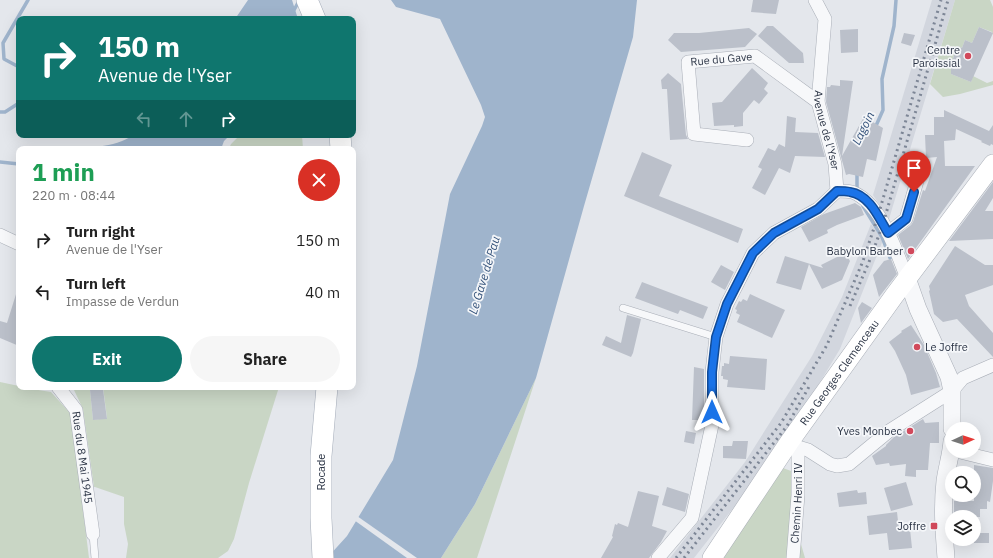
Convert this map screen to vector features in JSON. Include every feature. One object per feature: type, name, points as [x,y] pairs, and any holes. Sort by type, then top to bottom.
[{"type":"main road","points":[[307,0],[313,16]]},
{"type":"main road","name":"Rue Georges Clemenceau","points":[[712,558],[773,467],[794,444],[907,278],[993,164]]},
{"type":"main road","name":"Rocade","points":[[323,558],[321,518],[321,456],[327,390]]},
{"type":"street","name":"Avenue de l'Yser","points":[[815,0],[825,19],[818,102],[836,164],[837,191]]},
{"type":"street","name":"Rue du Gave","points":[[747,140],[694,134],[688,62],[755,56],[818,102]]},
{"type":"street","points":[[888,233],[906,219],[922,164]]},
{"type":"street","points":[[658,558],[692,518],[712,425],[712,372],[716,337],[727,304],[753,253],[774,233],[818,209],[837,191],[852,192],[867,201],[888,233],[918,309],[949,377],[952,391],[952,422]]},
{"type":"street","points":[[0,235],[16,243]]},
{"type":"street","points":[[794,444],[808,450],[830,464],[837,466],[849,464],[889,432],[952,391],[963,378],[993,365]]},
{"type":"street","name":"Rue du 8 Mai 1945","points":[[60,390],[76,410],[93,534]]},
{"type":"street","name":"Chemin Henri IV","points":[[793,558],[798,495],[794,444]]},
{"type":"street","points":[[981,457],[993,460]]},
{"type":"street","points":[[946,558],[943,513],[946,480],[950,458]]},
{"type":"lane","points":[[623,308],[716,337]]},
{"type":"lane","points":[[93,534],[95,558]]},
{"type":"shaded area","points":[[932,0],[955,0],[889,219],[873,195]]},
{"type":"shaded area","points":[[871,224],[883,240],[840,349],[794,424],[734,507],[694,558],[670,558],[745,462],[812,356],[842,297]]},
{"type":"green space","points":[[955,0],[990,0],[993,7],[993,35],[992,32],[979,27],[972,43],[965,40],[962,48],[957,46],[953,58],[951,74],[971,82],[973,76],[987,83],[993,81],[993,85],[943,97],[930,84]]},
{"type":"green space","points":[[237,138],[302,138],[303,146],[230,146]]},
{"type":"green space","points":[[536,378],[477,558],[441,558],[475,504]]},
{"type":"green space","points":[[0,382],[16,385],[16,390],[38,390],[51,392],[71,414],[89,558],[0,558]]},
{"type":"green space","points":[[74,390],[90,390],[93,420],[107,418],[103,390],[278,390],[249,483],[234,539],[228,551],[218,558],[126,558],[128,544],[124,524],[124,497],[94,487],[83,409]]},
{"type":"green space","points":[[783,468],[791,471],[791,509],[805,558],[723,558]]},
{"type":"water","points":[[248,0],[292,0],[297,16],[237,16]]},
{"type":"water","name":"Le Gave de Pau","points":[[391,0],[637,0],[633,37],[536,378],[475,504],[441,558],[327,558],[347,536],[393,460],[417,366],[450,194],[485,117],[481,105],[440,19],[396,7]]},
{"type":"water","points":[[128,138],[227,138],[222,146],[100,146]]},
{"type":"pier","points":[[357,516],[417,558],[407,558],[354,520]]},
{"type":"building","points":[[753,0],[779,0],[776,14],[751,12]]},
{"type":"building","points":[[767,26],[773,26],[803,53],[804,63],[789,63],[758,36]]},
{"type":"building","name":"Centre Paroissial","points":[[979,27],[993,33],[971,82],[951,74],[951,65],[957,46],[962,48],[965,40],[972,43]]},
{"type":"building","points":[[749,28],[757,34],[745,47],[681,52],[668,40],[674,33],[699,33]]},
{"type":"building","points":[[858,29],[858,52],[841,53],[840,30]]},
{"type":"building","points":[[904,33],[915,35],[911,46],[901,43]]},
{"type":"building","points":[[752,68],[768,83],[764,89],[768,93],[759,104],[754,100],[743,113],[743,126],[714,126],[712,103],[722,102]]},
{"type":"building","points":[[668,73],[681,84],[686,135],[688,139],[670,140],[667,89],[662,89],[661,80]]},
{"type":"building","points":[[840,80],[853,81],[842,156],[864,117],[883,128],[876,161],[867,159],[863,177],[849,174],[846,175],[826,102],[827,87],[830,87],[831,85],[840,86]]},
{"type":"building","points":[[944,110],[989,131],[993,125],[993,145],[991,144],[990,146],[956,129],[955,140],[944,141],[945,166],[975,166],[908,259],[898,235],[913,222],[923,190],[925,191],[937,157],[926,158],[925,135],[934,135],[934,117],[944,117]]},
{"type":"building","points":[[787,116],[796,118],[795,132],[818,133],[825,157],[795,156],[790,173],[779,168],[765,195],[752,188],[762,169],[758,167],[768,148],[775,151],[779,144],[785,147]]},
{"type":"building","points":[[642,152],[672,165],[659,196],[743,229],[738,243],[624,196]]},
{"type":"building","points":[[993,182],[993,198],[985,211],[993,211],[993,239],[949,241]]},
{"type":"building","points":[[855,203],[861,207],[864,215],[837,225],[827,230],[828,233],[809,242],[801,227],[824,214]]},
{"type":"building","points":[[955,246],[985,265],[993,265],[993,285],[965,295],[969,306],[993,333],[993,357],[957,319],[943,322],[934,314],[929,286]]},
{"type":"building","points":[[845,253],[850,261],[842,280],[822,289],[809,264],[801,290],[776,283],[785,256],[823,268],[821,265]]},
{"type":"building","points":[[891,259],[897,274],[879,297],[873,275],[884,261]]},
{"type":"building","points":[[721,265],[734,272],[725,290],[711,282]]},
{"type":"building","points":[[642,282],[708,307],[703,319],[680,310],[678,314],[635,298]]},
{"type":"building","points":[[16,294],[16,345],[0,338],[0,321],[7,323]]},
{"type":"building","points":[[750,294],[785,310],[772,338],[737,322],[740,315],[736,313],[737,310],[735,309],[739,301],[741,302],[743,299],[747,301]]},
{"type":"building","points":[[862,302],[872,308],[861,323],[858,308]]},
{"type":"building","points":[[627,315],[641,319],[631,357],[602,345],[606,336],[621,343]]},
{"type":"building","points":[[911,325],[924,345],[936,373],[940,387],[911,395],[906,375],[895,351],[889,342],[902,332],[901,331]]},
{"type":"building","points":[[730,356],[767,359],[765,390],[727,387],[728,380],[723,379],[723,376],[721,376],[722,366],[724,366],[724,363],[729,364]]},
{"type":"building","points":[[694,367],[704,369],[704,420],[692,420]]},
{"type":"building","points":[[90,390],[103,390],[107,419],[93,420]]},
{"type":"building","points":[[923,419],[925,423],[939,422],[939,443],[930,443],[928,470],[916,470],[916,477],[905,476],[906,464],[890,466],[889,463],[876,465],[872,456],[886,446],[894,437]]},
{"type":"building","points":[[686,431],[696,433],[694,444],[684,442]]},
{"type":"building","points":[[733,441],[748,441],[746,459],[723,458],[723,446],[732,446]]},
{"type":"building","points":[[981,466],[993,468],[990,502],[987,501],[987,509],[954,510],[954,502],[981,502]]},
{"type":"building","points":[[906,482],[913,505],[891,511],[884,488]]},
{"type":"building","points":[[667,487],[689,494],[685,512],[662,505]]},
{"type":"building","points":[[857,490],[858,493],[866,492],[867,504],[839,507],[837,493]]},
{"type":"building","points":[[638,491],[659,496],[652,526],[667,531],[661,542],[649,558],[601,558],[613,537],[615,524],[617,525],[618,523],[628,527]]},
{"type":"building","points":[[897,512],[899,530],[910,529],[912,548],[889,550],[887,533],[869,535],[867,516]]},
{"type":"building","points":[[981,533],[989,533],[989,543],[981,543]]},
{"type":"waterway","points":[[19,16],[28,0]]},
{"type":"waterway","name":"Lagoin","points":[[875,128],[883,110],[882,79],[894,26],[896,0]]},
{"type":"waterway","points":[[291,16],[299,1]]},
{"type":"waterway","points":[[16,21],[3,43],[4,59],[16,65]]},
{"type":"waterway","points":[[0,112],[5,112],[16,105]]},
{"type":"waterway","points":[[0,162],[16,164]]},
{"type":"waterway","name":"Lagoin","points":[[857,171],[857,191]]},
{"type":"waterway","name":"Lagoin","points":[[863,206],[882,237],[890,258]]},
{"type":"railway","points":[[676,558],[781,423],[827,345],[863,261],[878,216],[941,0]]},
{"type":"railway","points":[[850,306],[883,224],[948,0]]},
{"type":"railway","points":[[684,558],[787,426],[810,385]]},
{"type":"place","name":"Centre Paroissial","points":[[968,56]]},
{"type":"place","name":"Babylon Barber","points":[[911,251]]},
{"type":"place","name":"Le Joffre","points":[[917,347]]},
{"type":"place","name":"Yves Monbec","points":[[910,431]]},
{"type":"place","name":"Joffre","points":[[934,526]]},
{"type":"route","points":[[712,412],[712,372],[716,337],[727,304],[753,253],[774,233],[818,209],[837,191],[852,192],[867,201],[888,233],[906,219],[914,192]]}]
